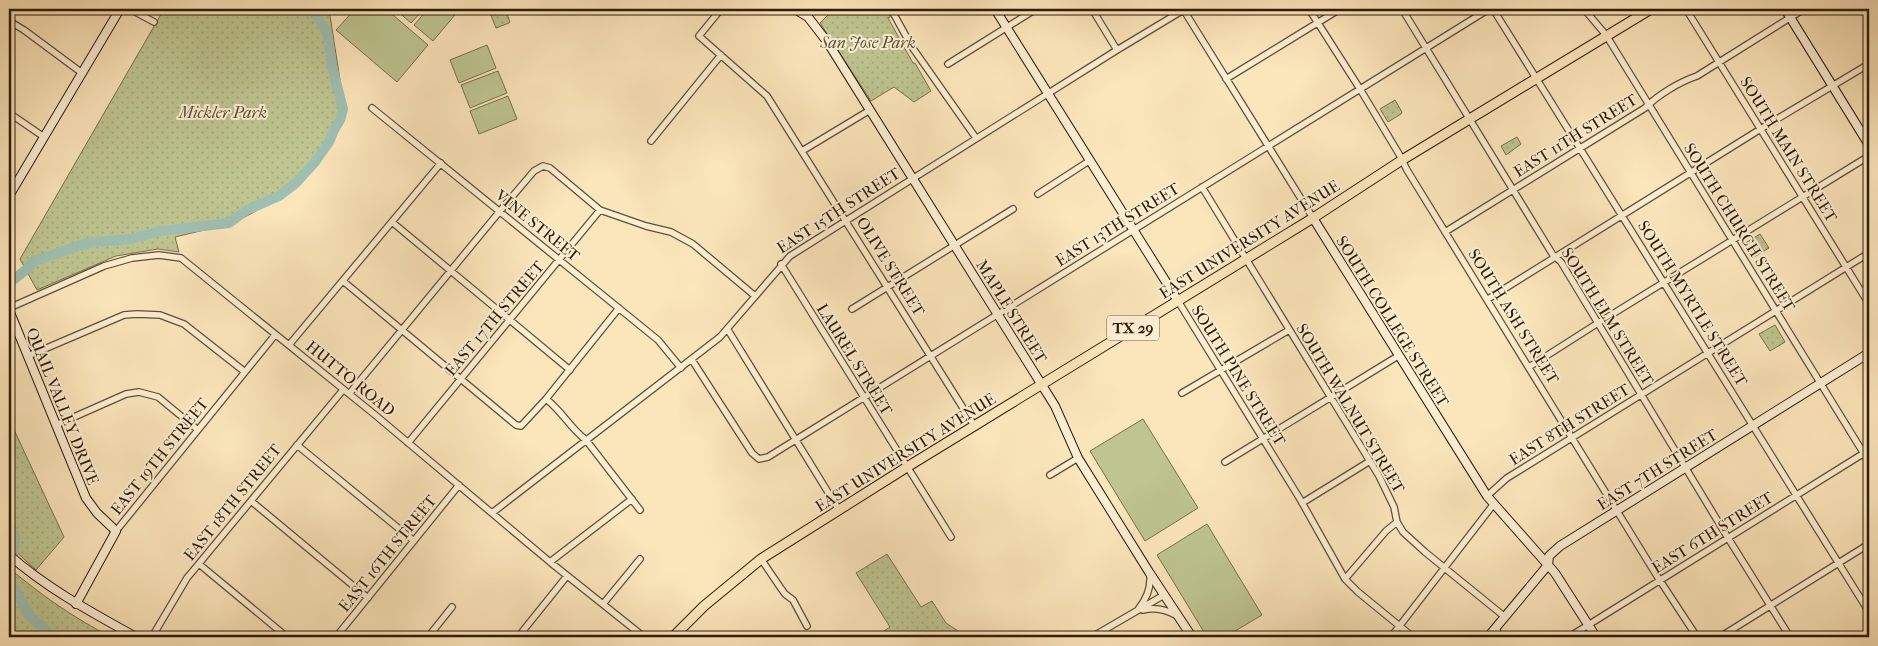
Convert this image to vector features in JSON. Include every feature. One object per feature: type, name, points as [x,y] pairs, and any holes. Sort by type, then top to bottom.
[{"type":"main road","name":"EAST UNIVERSITY AVENUE","points":[[673,637],[710,601],[761,559],[907,467],[1313,218],[1402,160],[1650,9]]},
{"type":"street","points":[[9,196],[120,9]]},
{"type":"street","points":[[130,9],[154,22]]},
{"type":"street","name":"OLIVE STREET","points":[[721,9],[699,36],[767,96],[975,427]]},
{"type":"street","name":"MAPLE STREET","points":[[795,9],[808,17],[818,29],[913,178],[1055,406],[1078,458],[1192,637]]},
{"type":"street","points":[[891,9],[912,47],[976,138]]},
{"type":"street","name":"SOUTH PINE STREET","points":[[995,9],[1263,439],[1345,579],[1413,637]]},
{"type":"street","points":[[948,64],[1036,9]]},
{"type":"street","points":[[1092,9],[1117,50]]},
{"type":"street","name":"EAST 15TH STREET","points":[[492,513],[692,360],[728,330],[781,264],[796,252],[1184,9]]},
{"type":"street","name":"SOUTH COLLEGE STREET","points":[[1184,9],[1267,146],[1487,496],[1555,573],[1596,637]]},
{"type":"street","name":"SOUTH ASH STREET","points":[[1309,9],[1319,22],[1572,438],[1697,637]]},
{"type":"street","points":[[1226,79],[1340,9]]},
{"type":"street","name":"SOUTH ELM STREET","points":[[1402,9],[1513,190],[1561,262],[1685,468],[1790,637]]},
{"type":"street","name":"EAST 13TH STREET","points":[[692,360],[752,453],[759,459],[768,457],[1489,9]]},
{"type":"street","name":"SOUTH MYRTLE STREET","points":[[1493,9],[1869,612]]},
{"type":"street","name":"SOUTH CHURCH STREET","points":[[1584,9],[1606,35],[1821,384],[1866,451],[1869,462]]},
{"type":"street","name":"SOUTH MAIN STREET","points":[[1686,9],[1869,304]]},
{"type":"street","points":[[1785,9],[1869,144]]},
{"type":"street","name":"EAST 11TH STREET","points":[[1445,232],[1645,108],[1684,81],[1697,76],[1804,9]]},
{"type":"street","points":[[9,21],[82,73]]},
{"type":"street","points":[[651,141],[721,55]]},
{"type":"street","points":[[1488,300],[1761,129],[1869,64]]},
{"type":"street","name":"VINE STREET","points":[[372,108],[441,162],[658,340],[681,368]]},
{"type":"street","points":[[802,151],[870,110]]},
{"type":"street","points":[[9,113],[44,137]]},
{"type":"street","points":[[1529,367],[1869,156]]},
{"type":"street","points":[[1038,194],[1089,161]]},
{"type":"street","points":[[289,345],[441,162]]},
{"type":"street","points":[[349,394],[500,211],[534,172],[543,166],[550,168],[600,210],[646,226],[671,232],[693,244],[755,296]]},
{"type":"street","name":"SOUTH WALNUT STREET","points":[[1202,187],[1370,461],[1390,498],[1397,522],[1403,532],[1505,617]]},
{"type":"street","name":"EAST 17TH STREET","points":[[408,443],[600,210]]},
{"type":"street","points":[[852,309],[1013,210]]},
{"type":"street","points":[[392,222],[570,370]]},
{"type":"street","name":"EAST 8TH STREET","points":[[1487,496],[1507,478],[1869,253]]},
{"type":"street","name":"HUTTO ROAD","points":[[9,309],[104,266],[132,258],[158,255],[181,258],[349,394],[567,576],[644,637]]},
{"type":"street","name":"LAUREL STREET","points":[[781,264],[951,538]]},
{"type":"street","points":[[343,281],[516,425],[521,426],[546,399],[619,308]]},
{"type":"street","name":"QUAIL VALLEY DRIVE","points":[[9,309],[86,498],[97,513],[116,531]]},
{"type":"street","points":[[28,356],[124,315],[149,314],[172,319],[184,324],[245,372]]},
{"type":"street","points":[[728,330],[839,510]]},
{"type":"street","points":[[1182,393],[1289,330]]},
{"type":"street","name":"EAST 19TH STREET","points":[[76,604],[116,531],[275,334]]},
{"type":"street","name":"EAST 7TH STREET","points":[[1488,637],[1548,565],[1549,556],[1560,546],[1869,353]]},
{"type":"street","points":[[1225,462],[1398,356]]},
{"type":"street","name":"EAST 18TH STREET","points":[[152,637],[177,593],[199,564],[343,390]]},
{"type":"street","points":[[56,425],[126,394],[139,392],[158,397],[198,430]]},
{"type":"street","points":[[546,399],[558,408],[576,432],[586,440],[640,510]]},
{"type":"street","points":[[297,445],[414,541]]},
{"type":"street","name":"EAST 6TH STREET","points":[[1569,637],[1866,451]]},
{"type":"street","points":[[1050,475],[1078,458]]},
{"type":"street","points":[[1302,503],[1370,461]]},
{"type":"street","name":"EAST 16TH STREET","points":[[336,637],[459,485]]},
{"type":"street","points":[[550,562],[632,499]]},
{"type":"street","points":[[251,501],[368,598]]},
{"type":"street","points":[[1390,637],[1493,505]]},
{"type":"street","points":[[1345,579],[1397,522]]},
{"type":"street","points":[[1720,637],[1869,544]]},
{"type":"street","points":[[9,555],[32,576],[76,604],[136,637]]},
{"type":"street","points":[[761,559],[785,594],[793,600],[807,626]]},
{"type":"street","points":[[603,604],[640,560]]},
{"type":"street","points":[[199,564],[287,637]]},
{"type":"street","points":[[1136,612],[1146,598],[1151,584],[1149,572]]},
{"type":"street","points":[[518,637],[567,576]]},
{"type":"street","points":[[1092,637],[1164,595]]},
{"type":"street","points":[[428,637],[452,608]]},
{"type":"street","points":[[1136,612],[1159,608],[1179,618]]},
{"type":"street","points":[[1496,628],[1501,637]]},
{"type":"green space","name":"Mickler Park","points":[[164,9],[329,9],[344,106],[334,138],[316,164],[285,195],[234,223],[175,237],[179,252],[158,249],[116,256],[37,290],[20,259]]},
{"type":"green space","points":[[355,9],[386,9],[428,45],[397,82],[336,30]]},
{"type":"green space","points":[[395,9],[424,9],[411,23]]},
{"type":"green space","points":[[428,9],[460,9],[433,41],[414,25]]},
{"type":"green space","points":[[505,9],[510,22],[496,28],[489,10]]},
{"type":"green space","name":"San Jose Park","points":[[834,9],[886,9],[890,17],[888,18],[931,91],[914,102],[894,87],[871,101],[820,23]]},
{"type":"green space","points":[[487,45],[496,68],[459,83],[450,60]]},
{"type":"green space","points":[[498,71],[507,93],[470,108],[461,85]]},
{"type":"green space","points":[[508,96],[517,119],[479,134],[470,111]]},
{"type":"green space","points":[[1395,100],[1402,112],[1388,122],[1380,109]]},
{"type":"green space","points":[[1517,137],[1521,144],[1506,155],[1501,146]]},
{"type":"green space","points":[[1760,234],[1769,248],[1752,258],[1744,244]]},
{"type":"green space","points":[[1775,325],[1785,342],[1770,351],[1759,334]]},
{"type":"green space","points":[[9,419],[64,537],[36,570],[9,545]]},
{"type":"green space","points":[[1143,419],[1198,508],[1145,541],[1090,451]]},
{"type":"green space","points":[[1207,524],[1262,615],[1225,637],[1207,637],[1157,555]]},
{"type":"green space","points":[[887,554],[921,607],[932,601],[946,623],[967,637],[881,637],[881,633],[890,627],[856,573]]},
{"type":"green space","points":[[9,568],[58,606],[111,637],[18,637],[9,630]]},
{"type":"waterway","points":[[9,283],[27,269],[32,262],[87,243],[131,239],[161,231],[229,223],[247,210],[279,196],[296,183],[315,162],[329,142],[340,120],[343,109],[332,66],[327,32],[311,9]]},
{"type":"waterway","points":[[9,519],[15,538],[9,579],[29,615],[53,637]]}]
